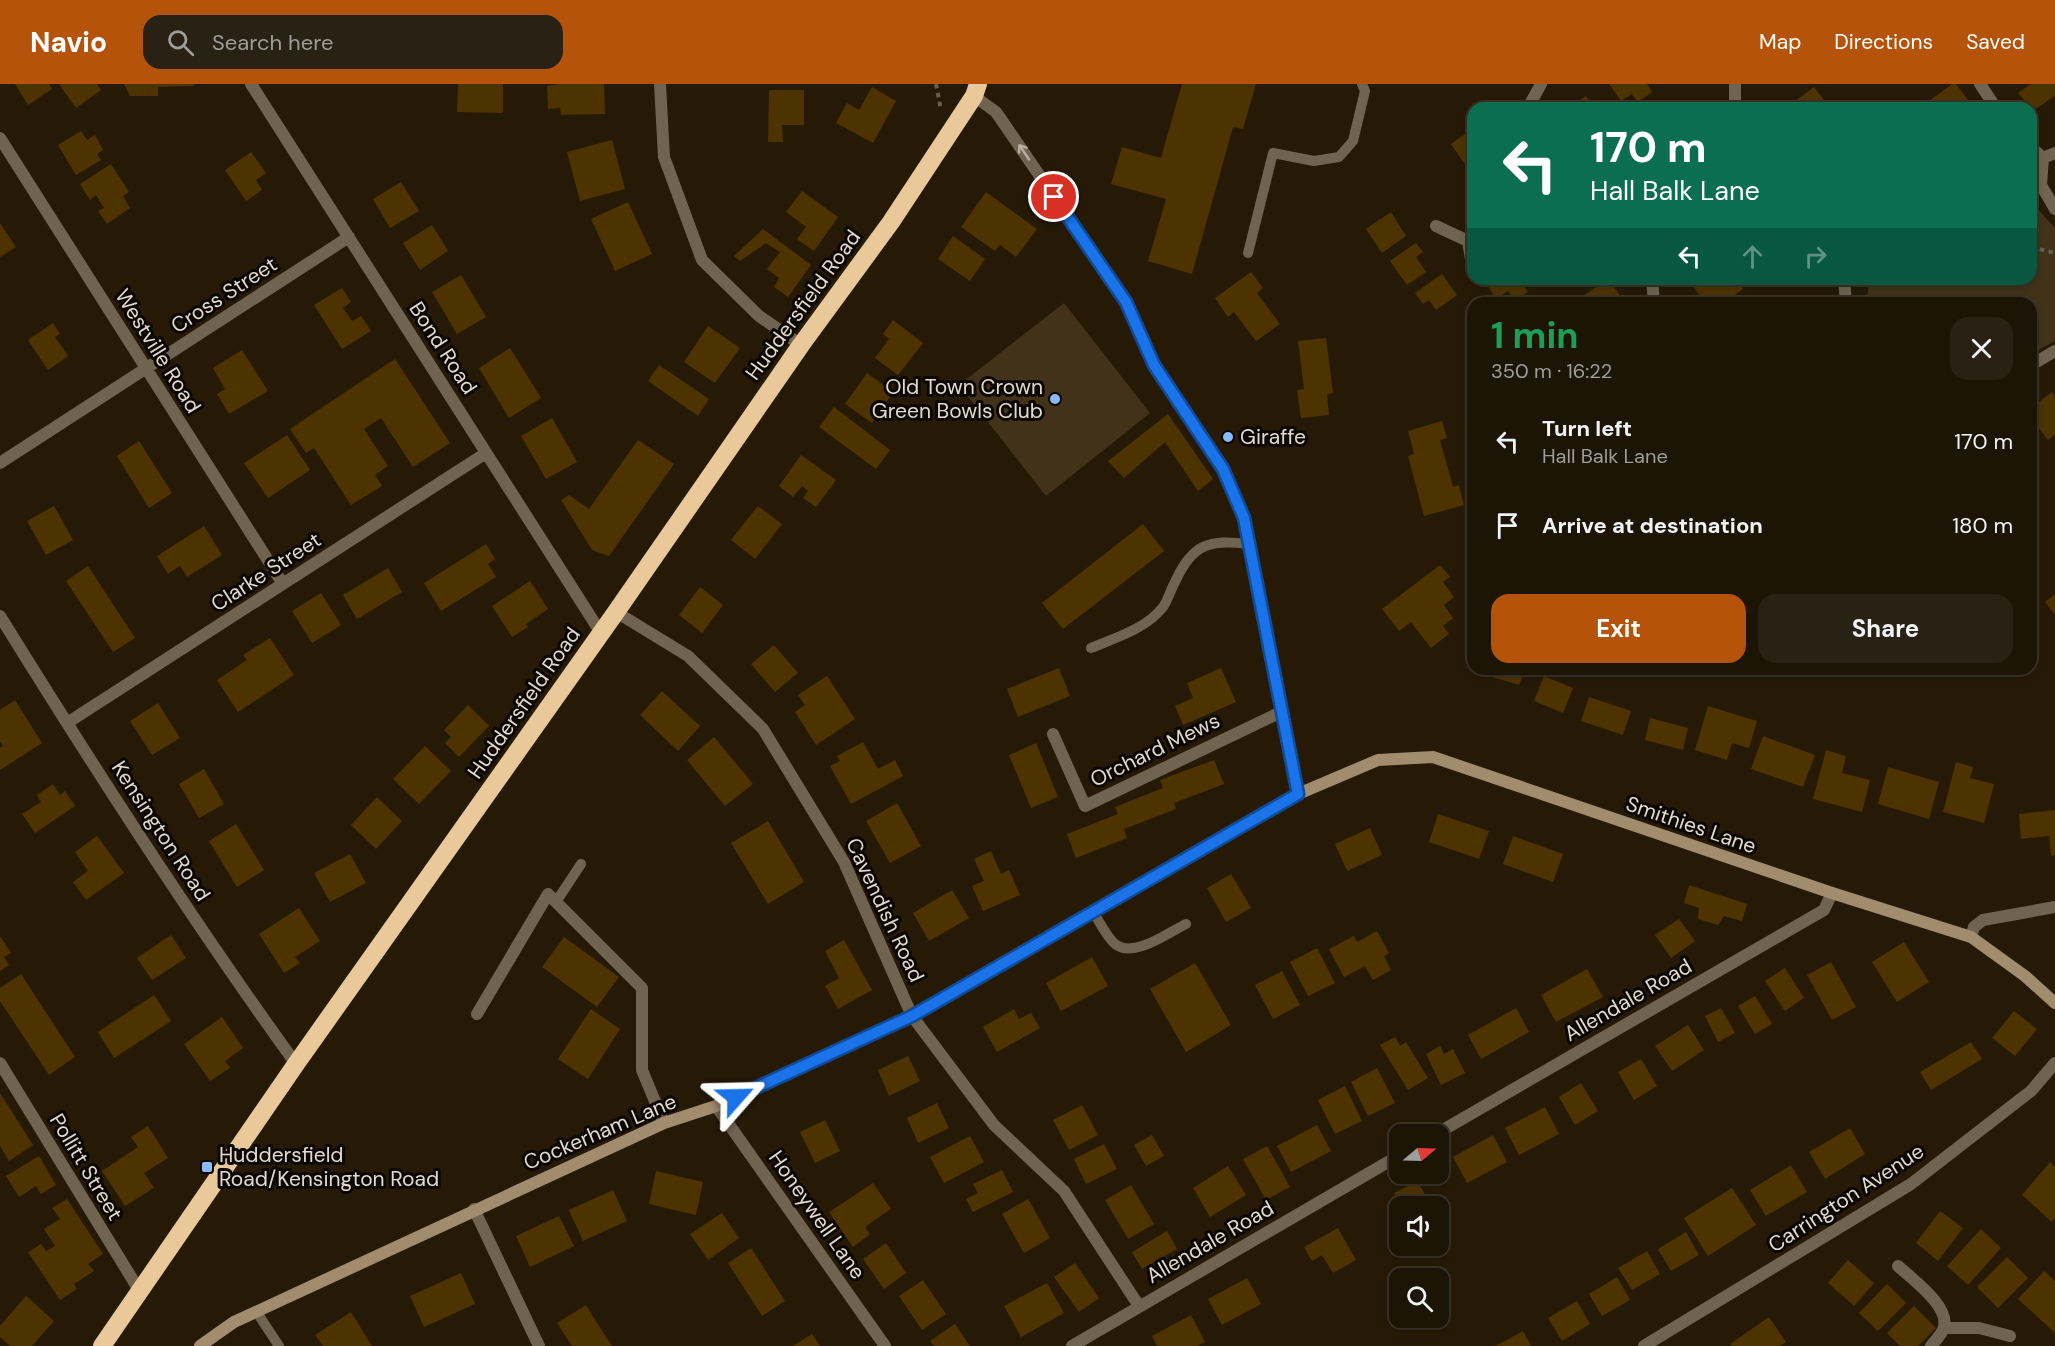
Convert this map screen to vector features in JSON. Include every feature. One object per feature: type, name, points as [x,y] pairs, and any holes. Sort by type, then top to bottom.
[{"type":"highway","name":"Huddersfield Road","points":[[102,1346],[296,1064],[616,612],[801,345],[891,222],[976,90]]},
{"type":"street","name":"Bond Road","points":[[251,84],[601,633]]},
{"type":"street","points":[[660,84],[664,157],[702,261],[759,316],[801,345]]},
{"type":"street","points":[[1531,102],[1541,84]]},
{"type":"street","points":[[1735,84],[1735,102]]},
{"type":"street","points":[[1980,84],[1992,102]]},
{"type":"street","points":[[976,90],[996,112],[1126,302],[1154,365],[1223,469],[1244,518],[1298,794]]},
{"type":"street","name":"Westville Road","points":[[0,138],[283,584]]},
{"type":"street","points":[[2049,156],[2041,185],[2055,209]]},
{"type":"street","points":[[1436,226],[1467,238]]},
{"type":"street","name":"Cross Street","points":[[0,463],[349,237]]},
{"type":"street","points":[[2037,362],[2055,351]]},
{"type":"street","name":"Clarke Street","points":[[67,723],[486,453]]},
{"type":"street","name":"Cavendish Road","points":[[616,612],[688,656],[764,729],[844,862],[912,1016],[994,1125],[1064,1191],[1138,1306]]},
{"type":"street","name":"Kensington Road","points":[[0,616],[227,968],[296,1064]]},
{"type":"street","name":"Orchard Mews","points":[[1053,734],[1085,806],[1281,712]]},
{"type":"street","name":"Smithies Lane","points":[[1298,794],[1378,760],[1433,757],[1832,893],[1971,937],[2025,976],[2055,1003]]},
{"type":"street","name":"Cockerham Lane","points":[[200,1346],[234,1322],[256,1311],[474,1209],[664,1123],[716,1106],[912,1016],[1298,794]]},
{"type":"street","name":"Allendale Road","points":[[1449,1126],[1824,910],[1832,893]]},
{"type":"street","points":[[477,1014],[548,894],[642,988],[642,1070],[664,1123]]},
{"type":"street","points":[[1971,937],[1974,927],[1983,920],[2055,907]]},
{"type":"street","name":"Pollitt Street","points":[[0,1063],[139,1290]]},
{"type":"street","name":"Carrington Avenue","points":[[1644,1346],[1911,1184],[2031,1091],[2055,1063]]},
{"type":"street","name":"Honeywell Lane","points":[[716,1106],[885,1346]]},
{"type":"street","name":"Allendale Road","points":[[1072,1346],[1389,1161]]},
{"type":"street","points":[[474,1209],[539,1346]]},
{"type":"street","points":[[1898,1266],[1936,1300],[1943,1314],[1944,1328],[1931,1346]]},
{"type":"street","points":[[1944,1328],[1979,1328],[2010,1336]]},
{"type":"lane","points":[[1248,254],[1273,153],[1314,160],[1339,158],[1353,141],[1365,91],[1362,84]]},
{"type":"lane","points":[[1091,648],[1142,625],[1163,607],[1183,563],[1201,546],[1223,541],[1249,544]]},
{"type":"lane","points":[[556,902],[581,864]]},
{"type":"lane","points":[[1093,912],[1113,941],[1129,948],[1150,942],[1186,924]]},
{"type":"lane","points":[[256,1311],[279,1346]]},
{"type":"path","points":[[2037,248],[2055,253]]},
{"type":"shaded area","points":[[2037,208],[2055,228],[2055,341],[2037,351],[2037,297],[1868,297],[1868,285],[2037,285]]},
{"type":"shaded area","name":"Old Town Crown Green Bowls Club","points":[[1064,303],[1150,413],[1046,496],[959,385]]},
{"type":"building","points":[[15,84],[49,84],[52,89],[28,105]]},
{"type":"building","points":[[59,84],[97,84],[101,90],[76,108]]},
{"type":"building","points":[[124,84],[194,84],[194,86],[158,87],[158,96],[130,96]]},
{"type":"building","points":[[458,84],[503,84],[503,113],[457,112]]},
{"type":"building","points":[[604,84],[605,114],[561,115],[560,108],[548,109],[547,86]]},
{"type":"building","points":[[1182,84],[1256,84],[1243,129],[1233,127],[1192,274],[1148,261],[1166,199],[1111,184],[1122,147],[1161,158]]},
{"type":"building","points":[[1609,84],[1647,84],[1652,92],[1638,102],[1632,94],[1621,101]]},
{"type":"building","points":[[1952,84],[1956,84],[1970,102],[1928,102]]},
{"type":"building","points":[[2031,84],[2055,84],[2055,96],[2037,108],[2037,102],[2026,102],[2018,93]]},
{"type":"building","points":[[872,87],[896,101],[873,143],[836,123],[847,103],[859,110]]},
{"type":"building","points":[[1814,87],[1825,102],[1794,102]]},
{"type":"building","points":[[769,90],[804,90],[804,125],[782,125],[783,142],[768,142]]},
{"type":"building","points":[[1586,96],[1590,102],[1576,102]]},
{"type":"building","points":[[81,131],[87,140],[95,135],[103,150],[97,154],[101,160],[76,175],[58,145]]},
{"type":"building","points":[[1467,132],[1467,167],[1451,144]]},
{"type":"building","points":[[612,140],[625,189],[580,201],[567,152]]},
{"type":"building","points":[[251,152],[266,173],[256,180],[262,190],[246,201],[225,170]]},
{"type":"building","points":[[111,164],[129,192],[123,196],[130,208],[107,224],[98,211],[104,208],[96,195],[90,200],[80,184]]},
{"type":"building","points":[[401,182],[419,211],[390,228],[373,199]]},
{"type":"building","points":[[802,191],[838,217],[814,251],[797,239],[806,227],[786,212]]},
{"type":"building","points":[[986,192],[1037,229],[1016,257],[1000,245],[995,251],[961,227]]},
{"type":"building","points":[[628,202],[652,254],[615,271],[591,219]]},
{"type":"building","points":[[1391,212],[1406,236],[1382,253],[1366,229]]},
{"type":"building","points":[[0,223],[16,247],[0,257]]},
{"type":"building","points":[[432,225],[448,251],[420,270],[403,243]]},
{"type":"building","points":[[763,229],[811,265],[788,297],[774,287],[779,278],[767,269],[780,252],[766,243],[740,261],[734,256]]},
{"type":"building","points":[[953,236],[985,259],[970,281],[938,259]]},
{"type":"building","points":[[1416,243],[1423,252],[1416,257],[1426,272],[1407,285],[1390,261]]},
{"type":"building","points":[[1251,272],[1263,288],[1257,293],[1280,324],[1256,341],[1234,312],[1228,317],[1215,298]]},
{"type":"building","points":[[1442,274],[1457,295],[1436,310],[1429,300],[1423,304],[1415,293]]},
{"type":"building","points":[[461,275],[486,317],[457,334],[432,292]]},
{"type":"building","points":[[1487,285],[1523,285],[1528,292],[1520,297],[1512,297],[1508,291],[1495,297]]},
{"type":"building","points":[[1599,285],[1612,285],[1620,295],[1617,297],[1581,297]]},
{"type":"building","points":[[1740,285],[1743,289],[1732,297],[1701,297],[1693,286]]},
{"type":"building","points":[[342,288],[351,302],[343,308],[352,321],[361,316],[371,331],[342,349],[314,305]]},
{"type":"building","points":[[893,320],[923,343],[898,375],[875,358],[889,339],[883,334]]},
{"type":"building","points":[[53,323],[60,334],[55,337],[68,356],[48,370],[28,340]]},
{"type":"building","points":[[708,326],[740,348],[715,383],[684,362]]},
{"type":"building","points":[[1326,338],[1333,393],[1327,394],[1329,415],[1301,418],[1297,390],[1304,389],[1298,341]]},
{"type":"building","points":[[510,348],[541,398],[509,418],[479,368]]},
{"type":"building","points":[[242,350],[268,391],[229,414],[217,394],[225,389],[213,368]]},
{"type":"building","points":[[395,359],[450,443],[413,467],[381,418],[364,429],[388,466],[375,475],[382,486],[351,505],[314,448],[306,453],[290,429]]},
{"type":"building","points":[[659,365],[709,399],[698,416],[648,381]]},
{"type":"building","points":[[867,373],[893,392],[872,423],[845,404]]},
{"type":"building","points":[[2052,392],[2055,396],[2055,435],[2048,440],[2037,426],[2037,403]]},
{"type":"building","points":[[834,407],[890,450],[876,469],[819,427]]},
{"type":"building","points":[[1168,414],[1213,479],[1198,491],[1165,442],[1124,478],[1108,461]]},
{"type":"building","points":[[552,418],[577,462],[546,479],[521,436]]},
{"type":"building","points":[[1442,421],[1447,438],[1440,440],[1453,487],[1459,485],[1464,505],[1424,516],[1408,456],[1414,454],[1408,431]]},
{"type":"building","points":[[287,435],[310,470],[268,498],[244,463]]},
{"type":"building","points":[[638,440],[674,464],[609,556],[592,550],[561,500],[569,495],[589,509]]},
{"type":"building","points":[[139,441],[172,493],[149,508],[117,456]]},
{"type":"building","points":[[801,455],[836,480],[816,507],[803,498],[808,491],[802,486],[793,497],[779,486]]},
{"type":"building","points":[[54,506],[73,540],[46,555],[27,521]]},
{"type":"building","points":[[758,506],[782,524],[755,559],[731,540]]},
{"type":"building","points":[[1143,524],[1164,551],[1063,629],[1042,603]]},
{"type":"building","points":[[204,526],[222,555],[187,577],[180,566],[168,574],[157,556]]},
{"type":"building","points":[[486,544],[495,559],[488,564],[496,577],[441,611],[424,583]]},
{"type":"building","points":[[1440,565],[1450,577],[1443,582],[1454,597],[1444,605],[1453,618],[1443,626],[1449,634],[1431,648],[1411,622],[1399,631],[1382,609]]},
{"type":"building","points":[[88,566],[135,638],[113,652],[66,581]]},
{"type":"building","points":[[388,568],[402,592],[357,619],[343,595]]},
{"type":"building","points":[[530,581],[548,609],[526,624],[528,627],[512,637],[492,606]]},
{"type":"building","points":[[700,587],[723,605],[702,633],[679,615]]},
{"type":"building","points":[[321,593],[341,625],[312,643],[292,611]]},
{"type":"building","points":[[2055,594],[2055,615],[2045,602]]},
{"type":"building","points":[[270,638],[294,675],[238,712],[217,680],[247,660],[243,655]]},
{"type":"building","points":[[774,645],[798,673],[775,692],[751,664]]},
{"type":"building","points":[[1059,668],[1070,696],[1018,717],[1007,689]]},
{"type":"building","points":[[1221,668],[1236,702],[1183,725],[1175,706],[1193,698],[1187,683]]},
{"type":"building","points":[[1486,675],[1523,675],[1519,685]]},
{"type":"building","points":[[827,676],[855,719],[816,745],[795,712],[805,705],[798,695]]},
{"type":"building","points":[[1544,676],[1573,688],[1563,713],[1534,701]]},
{"type":"building","points":[[662,691],[700,726],[678,751],[640,715]]},
{"type":"building","points":[[1589,697],[1631,711],[1623,735],[1581,721]]},
{"type":"building","points":[[15,700],[42,743],[0,770],[0,748],[3,746],[0,741],[0,710]]},
{"type":"building","points":[[158,703],[180,738],[152,755],[130,721]]},
{"type":"building","points":[[468,705],[489,726],[459,757],[445,743],[451,737],[444,730]]},
{"type":"building","points":[[1708,706],[1757,721],[1749,748],[1732,743],[1727,760],[1695,750]]},
{"type":"building","points":[[1650,718],[1688,728],[1683,750],[1645,740]]},
{"type":"building","points":[[1763,736],[1815,755],[1803,787],[1751,769]]},
{"type":"building","points":[[714,737],[753,784],[725,806],[687,760]]},
{"type":"building","points":[[863,742],[878,769],[895,760],[903,776],[851,804],[830,766],[840,761],[837,756]]},
{"type":"building","points":[[1036,743],[1058,797],[1031,808],[1009,755]]},
{"type":"building","points":[[425,746],[451,771],[419,804],[393,779]]},
{"type":"building","points":[[1826,750],[1846,756],[1842,773],[1870,780],[1862,812],[1813,799]]},
{"type":"building","points":[[1214,760],[1224,784],[1174,803],[1176,809],[1124,829],[1127,838],[1076,858],[1067,834],[1118,814],[1115,807],[1163,788],[1160,780]]},
{"type":"building","points":[[1956,762],[1973,767],[1970,778],[1994,784],[1984,823],[1943,812]]},
{"type":"building","points":[[1888,767],[1939,782],[1929,819],[1878,804]]},
{"type":"building","points":[[204,769],[224,804],[199,818],[179,784]]},
{"type":"building","points":[[53,784],[60,795],[65,791],[75,806],[35,833],[22,814],[41,802],[37,795]]},
{"type":"building","points":[[377,797],[402,821],[376,849],[351,825]]},
{"type":"building","points":[[897,803],[921,846],[890,863],[866,821]]},
{"type":"building","points":[[2055,810],[2055,855],[2051,856],[2049,836],[2021,839],[2019,814]]},
{"type":"building","points":[[1438,814],[1489,831],[1479,859],[1429,842]]},
{"type":"building","points":[[768,821],[804,882],[768,904],[731,843]]},
{"type":"building","points":[[236,824],[264,870],[237,887],[209,841]]},
{"type":"building","points":[[1370,828],[1382,855],[1347,871],[1335,844]]},
{"type":"building","points":[[97,836],[124,873],[86,900],[73,882],[88,871],[75,852]]},
{"type":"building","points":[[1513,836],[1563,854],[1553,882],[1503,864]]},
{"type":"building","points":[[991,851],[1001,874],[1009,870],[1020,895],[983,911],[972,886],[984,881],[974,859]]},
{"type":"building","points":[[350,854],[366,883],[330,902],[314,873]]},
{"type":"building","points":[[1231,874],[1251,908],[1226,922],[1207,888]]},
{"type":"building","points":[[1689,885],[1747,904],[1742,921],[1724,916],[1718,925],[1698,919],[1699,908],[1684,903]]},
{"type":"building","points":[[952,890],[969,918],[929,941],[913,913]]},
{"type":"building","points":[[299,908],[320,941],[295,957],[300,963],[284,973],[259,934]]},
{"type":"building","points":[[1679,919],[1695,941],[1671,958],[1655,935]]},
{"type":"building","points":[[1377,931],[1389,953],[1384,956],[1391,970],[1373,980],[1365,966],[1344,977],[1329,949],[1354,936],[1357,942]]},
{"type":"building","points":[[171,935],[186,958],[152,980],[137,958]]},
{"type":"building","points":[[0,936],[11,953],[4,957],[9,965],[0,971]]},
{"type":"building","points":[[564,937],[619,977],[597,1007],[542,967]]},
{"type":"building","points":[[844,940],[872,990],[838,1009],[825,986],[839,978],[825,951]]},
{"type":"building","points":[[1904,942],[1929,982],[1897,1002],[1872,962]]},
{"type":"building","points":[[1317,948],[1335,983],[1308,996],[1290,962]]},
{"type":"building","points":[[1092,957],[1108,986],[1061,1011],[1046,983]]},
{"type":"building","points":[[1831,962],[1856,1007],[1832,1020],[1807,975]]},
{"type":"building","points":[[1195,963],[1231,1025],[1186,1052],[1150,989]]},
{"type":"building","points":[[1785,968],[1804,998],[1785,1011],[1765,981]]},
{"type":"building","points":[[1587,969],[1603,997],[1556,1022],[1541,995]]},
{"type":"building","points":[[1282,971],[1300,1005],[1273,1019],[1255,985]]},
{"type":"building","points":[[21,974],[75,1057],[49,1075],[0,1001],[0,988]]},
{"type":"building","points":[[154,995],[171,1021],[114,1058],[98,1032]]},
{"type":"building","points":[[1755,996],[1772,1024],[1755,1034],[1738,1006]]},
{"type":"building","points":[[1516,1008],[1529,1032],[1481,1059],[1468,1035]]},
{"type":"building","points":[[1721,1008],[1735,1033],[1718,1042],[1705,1016]]},
{"type":"building","points":[[591,1009],[620,1029],[588,1079],[558,1059]]},
{"type":"building","points":[[1014,1009],[1019,1019],[1031,1013],[1040,1028],[997,1052],[983,1027]]},
{"type":"building","points":[[2014,1011],[2037,1029],[2015,1056],[1992,1038]]},
{"type":"building","points":[[222,1017],[243,1048],[225,1061],[230,1068],[210,1081],[184,1044]]},
{"type":"building","points":[[1688,1025],[1704,1050],[1672,1071],[1655,1046]]},
{"type":"building","points":[[1395,1037],[1400,1046],[1406,1042],[1428,1078],[1408,1090],[1380,1045]]},
{"type":"building","points":[[1971,1042],[1982,1059],[1931,1090],[1920,1072]]},
{"type":"building","points":[[1440,1046],[1444,1054],[1453,1049],[1465,1073],[1441,1085],[1426,1054]]},
{"type":"building","points":[[908,1056],[920,1081],[889,1096],[878,1070]]},
{"type":"building","points":[[1641,1059],[1657,1086],[1634,1100],[1618,1072]]},
{"type":"building","points":[[1377,1068],[1395,1103],[1368,1116],[1351,1082]]},
{"type":"building","points":[[1581,1083],[1598,1111],[1575,1125],[1559,1097]]},
{"type":"building","points":[[1345,1086],[1362,1121],[1335,1134],[1318,1100]]},
{"type":"building","points":[[0,1093],[33,1145],[9,1161],[0,1146]]},
{"type":"building","points":[[937,1103],[949,1128],[918,1143],[907,1118]]},
{"type":"building","points":[[1082,1105],[1098,1135],[1069,1150],[1053,1120]]},
{"type":"building","points":[[1545,1107],[1559,1134],[1519,1155],[1505,1128]]},
{"type":"building","points":[[825,1120],[840,1151],[815,1163],[800,1132]]},
{"type":"building","points":[[1317,1125],[1331,1151],[1291,1172],[1277,1146]]},
{"type":"building","points":[[148,1126],[168,1158],[144,1173],[154,1188],[125,1206],[102,1171],[138,1147],[131,1137]]},
{"type":"building","points":[[1850,1128],[1865,1154],[1825,1179],[1809,1152]]},
{"type":"building","points":[[1152,1135],[1164,1156],[1146,1166],[1134,1145]]},
{"type":"building","points":[[1493,1135],[1507,1162],[1467,1183],[1453,1157]]},
{"type":"building","points":[[970,1136],[984,1162],[944,1183],[930,1157]]},
{"type":"building","points":[[1104,1144],[1117,1169],[1086,1184],[1074,1159]]},
{"type":"building","points":[[1267,1146],[1290,1187],[1266,1200],[1243,1159]]},
{"type":"building","points":[[39,1156],[56,1185],[41,1194],[36,1186],[19,1197],[6,1176]]},
{"type":"building","points":[[2050,1162],[2055,1167],[2055,1218],[2052,1222],[2022,1195]]},
{"type":"building","points":[[1791,1165],[1807,1192],[1766,1216],[1750,1190]]},
{"type":"building","points":[[1228,1166],[1246,1195],[1210,1217],[1193,1188]]},
{"type":"building","points":[[1002,1170],[1013,1192],[973,1212],[966,1199],[978,1193],[973,1184]]},
{"type":"building","points":[[656,1171],[703,1182],[696,1215],[649,1204]]},
{"type":"building","points":[[873,1183],[891,1209],[865,1227],[870,1234],[853,1247],[829,1212]]},
{"type":"building","points":[[1411,1184],[1419,1184],[1426,1196],[1396,1196],[1394,1193]]},
{"type":"building","points":[[1131,1185],[1154,1224],[1128,1239],[1105,1200]]},
{"type":"building","points":[[1732,1188],[1756,1225],[1708,1256],[1684,1218]]},
{"type":"building","points":[[613,1190],[627,1221],[583,1241],[569,1210]]},
{"type":"building","points":[[67,1199],[103,1254],[88,1264],[94,1271],[74,1284],[77,1289],[60,1300],[28,1252],[41,1244],[46,1251],[55,1246],[44,1229],[60,1219],[52,1208]]},
{"type":"building","points":[[1028,1199],[1050,1238],[1024,1253],[1002,1214]]},
{"type":"building","points":[[1940,1211],[1963,1228],[1938,1261],[1916,1243]]},
{"type":"building","points":[[722,1213],[739,1238],[708,1260],[690,1234]]},
{"type":"building","points":[[559,1216],[574,1246],[530,1267],[516,1236]]},
{"type":"building","points":[[1338,1228],[1356,1260],[1333,1273],[1322,1255],[1312,1261],[1304,1247]]},
{"type":"building","points":[[1981,1229],[2001,1248],[1968,1285],[1947,1266]]},
{"type":"building","points":[[1167,1231],[1177,1249],[1142,1269],[1132,1252]]},
{"type":"building","points":[[1686,1232],[1699,1255],[1671,1271],[1658,1249]]},
{"type":"building","points":[[886,1243],[906,1273],[884,1289],[863,1259]]},
{"type":"building","points":[[751,1248],[785,1301],[762,1316],[728,1263]]},
{"type":"building","points":[[1647,1251],[1660,1274],[1632,1290],[1618,1268]]},
{"type":"building","points":[[2007,1257],[2028,1278],[1998,1308],[1977,1287]]},
{"type":"building","points":[[1848,1260],[1874,1283],[1854,1306],[1828,1283]]},
{"type":"building","points":[[1075,1263],[1099,1298],[1079,1312],[1054,1277]]},
{"type":"building","points":[[2044,1271],[2055,1281],[2055,1333],[2018,1299]]},
{"type":"building","points":[[461,1273],[475,1304],[424,1327],[410,1296]]},
{"type":"building","points":[[1617,1277],[1630,1300],[1602,1316],[1589,1294]]},
{"type":"building","points":[[1247,1278],[1261,1304],[1222,1325],[1208,1299]]},
{"type":"building","points":[[923,1280],[946,1314],[922,1330],[899,1296]]},
{"type":"building","points":[[1047,1283],[1064,1313],[1021,1337],[1004,1306]]},
{"type":"building","points":[[1887,1284],[1906,1303],[1878,1331],[1859,1313]]},
{"type":"building","points":[[26,1296],[54,1321],[32,1346],[10,1346],[0,1337],[0,1326]]},
{"type":"building","points":[[1577,1301],[1590,1324],[1562,1341],[1548,1318]]},
{"type":"building","points":[[586,1305],[612,1346],[572,1346],[557,1323]]},
{"type":"building","points":[[1914,1306],[1936,1328],[1918,1346],[1900,1346],[1887,1333]]},
{"type":"building","points":[[351,1312],[372,1346],[323,1346],[315,1335]]},
{"type":"building","points":[[1191,1315],[1205,1342],[1197,1346],[1157,1346],[1152,1336]]},
{"type":"building","points":[[1769,1317],[1786,1342],[1780,1346],[1732,1346],[1730,1344]]},
{"type":"building","points":[[955,1324],[970,1346],[934,1346],[930,1341]]},
{"type":"building","points":[[1523,1331],[1531,1346],[1495,1346],[1503,1342]]},
{"type":"building","points":[[812,1334],[820,1346],[793,1346]]},
{"type":"place","name":"Old Town Crown Green Bowls Club","points":[[1055,399]]},
{"type":"place","name":"Giraffe","points":[[1228,437]]},
{"type":"place","name":"Huddersfield Road/Kensington Road","points":[[207,1167]]},
{"type":"route","points":[[736,1097],[912,1016],[1298,794],[1244,518],[1223,469],[1154,365],[1126,302],[1054,197]]}]
